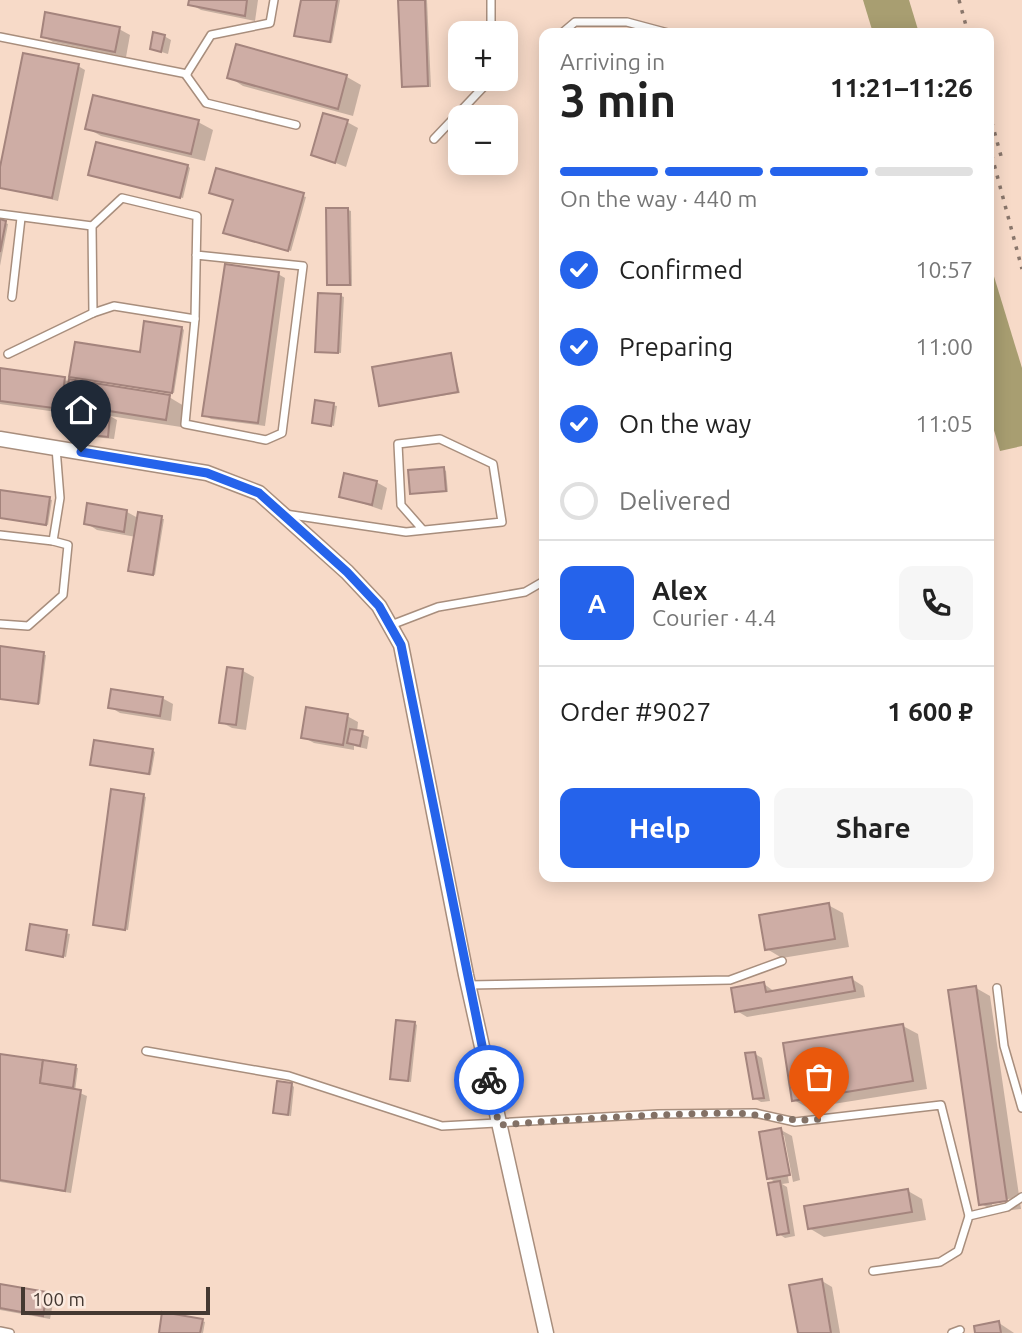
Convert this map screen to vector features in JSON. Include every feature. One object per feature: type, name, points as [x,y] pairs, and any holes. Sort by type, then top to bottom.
[{"type":"street","points":[[0,439],[207,473],[259,493],[347,572],[391,625],[401,645],[468,985],[546,1333]]},
{"type":"lane","points":[[186,75],[211,35],[270,23],[274,0]]},
{"type":"lane","points":[[491,0],[491,21]]},
{"type":"lane","points":[[568,28],[575,22],[627,22],[649,28]]},
{"type":"lane","points":[[0,37],[186,75],[205,103],[296,125]]},
{"type":"lane","points":[[434,139],[480,91]]},
{"type":"lane","points":[[93,313],[92,226],[121,198],[197,216],[196,255],[195,319],[185,424],[266,440],[282,433],[303,266],[196,255]]},
{"type":"lane","points":[[0,214],[92,226]]},
{"type":"lane","points":[[12,297],[21,218]]},
{"type":"lane","points":[[8,354],[93,313],[114,306],[195,319]]},
{"type":"lane","points":[[284,514],[406,532],[502,522],[493,464],[440,439],[398,444],[401,505],[423,530]]},
{"type":"lane","points":[[53,541],[60,498],[56,448]]},
{"type":"lane","points":[[0,535],[68,545],[63,595],[28,626],[0,624]]},
{"type":"lane","points":[[391,625],[439,607],[525,592],[539,584]]},
{"type":"lane","points":[[468,985],[730,980],[782,961]]},
{"type":"lane","points":[[996,988],[1004,1046],[1022,1108]]},
{"type":"lane","points":[[146,1051],[289,1076],[442,1126],[499,1125],[659,1114],[742,1113],[795,1122],[941,1105],[968,1216],[958,1251],[940,1262],[873,1271]]},
{"type":"lane","points":[[968,1216],[1007,1207],[1022,1197]]},
{"type":"lane","points":[[0,1331],[10,1333]]},
{"type":"shaded area","points":[[863,0],[909,0],[917,28],[871,28]]},
{"type":"shaded area","points":[[994,276],[1022,368],[1022,446],[1000,451],[994,430]]},
{"type":"building","points":[[189,0],[247,0],[245,16],[188,5]]},
{"type":"building","points":[[301,0],[337,0],[330,42],[294,36]]},
{"type":"building","points":[[398,0],[425,0],[428,86],[402,87]]},
{"type":"building","points":[[45,12],[120,27],[115,52],[41,37]]},
{"type":"building","points":[[153,32],[165,35],[161,52],[150,49]]},
{"type":"building","points":[[236,44],[347,75],[338,109],[227,78]]},
{"type":"building","points":[[23,53],[79,64],[52,198],[0,188],[0,167]]},
{"type":"building","points":[[93,95],[199,120],[191,154],[85,129]]},
{"type":"building","points":[[323,113],[348,120],[335,163],[311,155]]},
{"type":"building","points":[[96,142],[188,165],[180,198],[88,175]]},
{"type":"building","points":[[216,168],[304,193],[288,251],[223,233],[233,200],[209,193]]},
{"type":"building","points":[[326,208],[348,208],[350,285],[327,285]]},
{"type":"building","points":[[0,219],[6,221],[0,252]]},
{"type":"building","points":[[225,264],[279,272],[258,423],[202,416]]},
{"type":"building","points":[[318,293],[341,294],[338,353],[315,352]]},
{"type":"building","points":[[144,321],[182,327],[172,393],[69,377],[75,342],[140,352]]},
{"type":"building","points":[[451,353],[458,392],[379,406],[372,367]]},
{"type":"building","points":[[0,368],[65,377],[61,409],[0,401]]},
{"type":"building","points":[[69,379],[170,395],[166,420],[65,404]]},
{"type":"building","points":[[315,400],[334,403],[331,426],[312,423]]},
{"type":"building","points":[[86,412],[110,415],[108,437],[83,434]]},
{"type":"building","points":[[444,467],[446,491],[410,494],[408,470]]},
{"type":"building","points":[[344,473],[377,481],[372,505],[339,497]]},
{"type":"building","points":[[0,490],[50,497],[46,525],[0,518]]},
{"type":"building","points":[[87,503],[127,510],[124,532],[84,524]]},
{"type":"building","points":[[138,512],[162,516],[153,575],[128,571]]},
{"type":"building","points":[[0,646],[44,652],[38,704],[0,699]]},
{"type":"building","points":[[227,667],[243,669],[236,725],[219,723]]},
{"type":"building","points":[[111,689],[163,697],[160,716],[108,708]]},
{"type":"building","points":[[306,707],[348,714],[343,745],[301,738]]},
{"type":"building","points":[[350,729],[363,731],[360,746],[347,743]]},
{"type":"building","points":[[94,740],[153,749],[149,774],[90,765]]},
{"type":"building","points":[[111,789],[144,794],[125,930],[93,925]]},
{"type":"building","points":[[829,903],[835,939],[765,950],[759,915]]},
{"type":"building","points":[[30,924],[67,930],[63,957],[26,950]]},
{"type":"building","points":[[852,977],[855,991],[735,1012],[731,988],[764,982],[766,992]]},
{"type":"building","points":[[976,986],[1007,1201],[979,1205],[948,990]]},
{"type":"building","points":[[396,1020],[415,1022],[408,1081],[390,1079]]},
{"type":"building","points":[[903,1024],[913,1081],[792,1101],[783,1043]]},
{"type":"building","points":[[755,1052],[764,1098],[753,1099],[745,1053]]},
{"type":"building","points":[[0,1054],[43,1060],[40,1083],[81,1090],[65,1191],[0,1180]]},
{"type":"building","points":[[43,1060],[76,1065],[73,1088],[40,1083]]},
{"type":"building","points":[[277,1081],[292,1083],[288,1115],[273,1113]]},
{"type":"building","points":[[781,1128],[790,1175],[767,1179],[759,1132]]},
{"type":"building","points":[[780,1181],[789,1233],[777,1235],[768,1183]]},
{"type":"building","points":[[908,1189],[912,1212],[808,1229],[804,1206]]},
{"type":"building","points":[[822,1279],[831,1333],[798,1333],[789,1285]]},
{"type":"building","points":[[0,1284],[47,1292],[43,1316],[0,1308]]},
{"type":"building","points":[[162,1312],[203,1319],[200,1333],[159,1333]]},
{"type":"building","points":[[999,1321],[1001,1333],[975,1333],[974,1326]]},
{"type":"railway","points":[[959,0],[967,28]]},
{"type":"railway","points":[[994,130],[1001,156]]},
{"type":"railway","points":[[994,164],[1022,269]]},
{"type":"way so far","points":[[489,1080],[499,1125],[659,1114],[755,1113],[795,1122],[819,1119]]},
{"type":"route","points":[[81,452],[207,473],[259,493],[347,572],[379,606],[401,645],[489,1080]]}]
